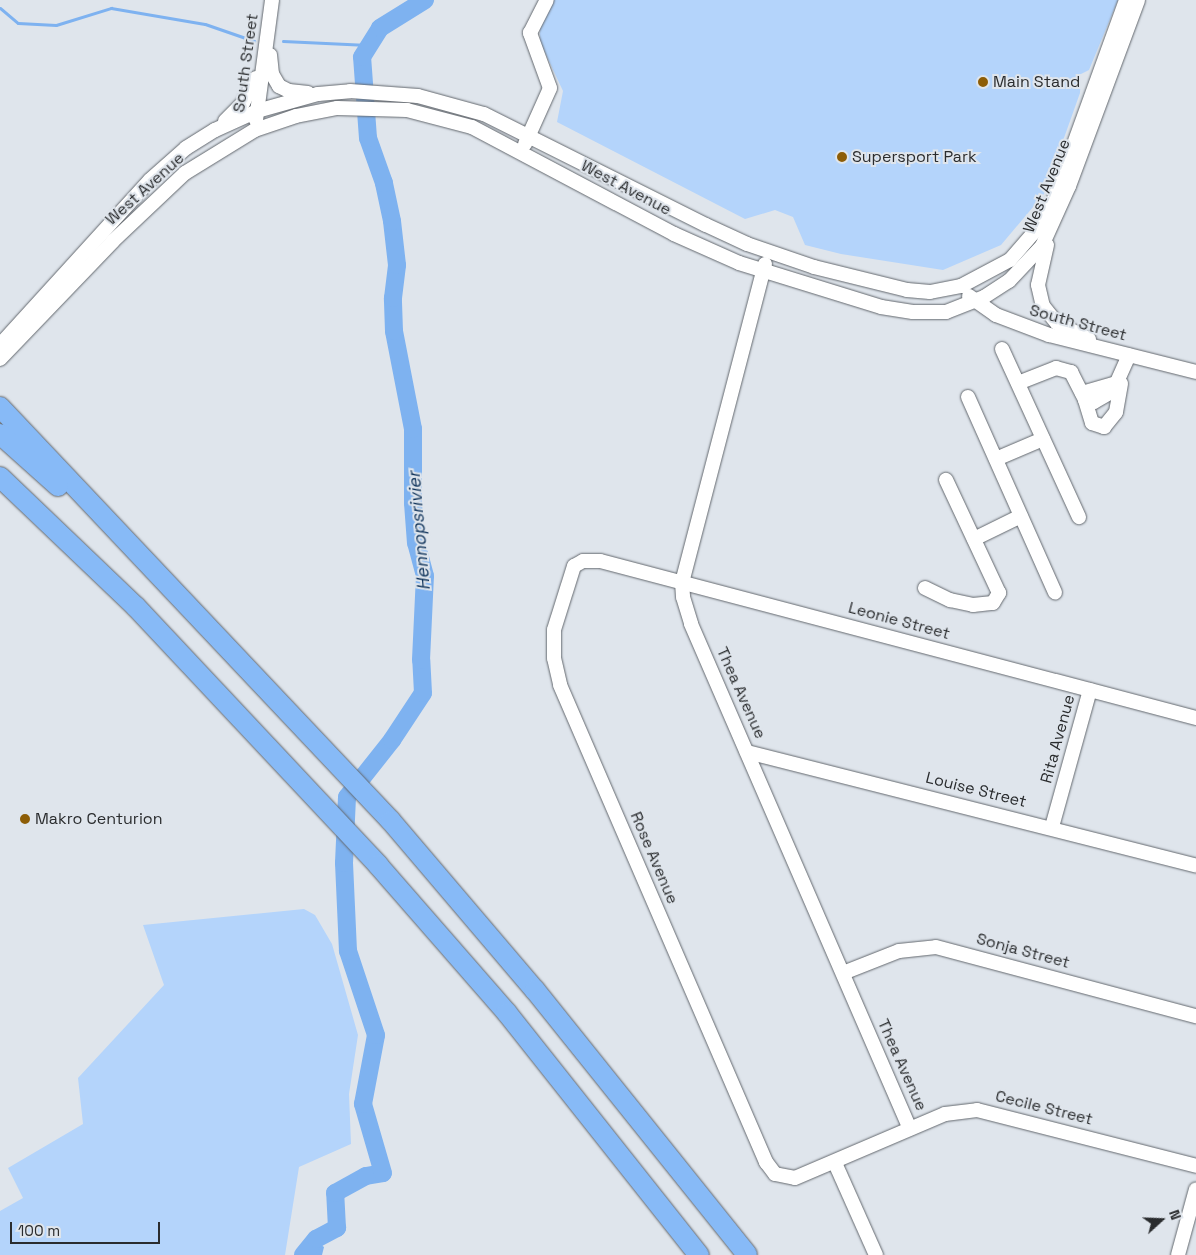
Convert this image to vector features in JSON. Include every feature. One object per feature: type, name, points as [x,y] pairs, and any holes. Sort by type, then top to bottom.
[{"type":"highway","points":[[0,407],[159,578],[391,821],[547,1005],[747,1255]]},
{"type":"highway","points":[[0,434],[159,578]]},
{"type":"highway","points":[[0,477],[136,606],[378,865],[507,1013],[699,1255]]},
{"type":"street","name":"South Street","points":[[255,130],[272,0]]},
{"type":"street","points":[[521,151],[550,88],[530,33],[546,0]]},
{"type":"street","name":"West Avenue","points":[[0,345],[150,180],[178,153],[215,130],[257,112],[318,94],[335,92],[406,95],[452,102],[529,136],[706,225],[768,252],[907,290],[930,292],[961,286],[1010,260],[1042,223],[1054,199],[1126,0]]},
{"type":"street","name":"West Avenue","points":[[0,359],[168,186],[221,148],[255,130],[296,116],[337,108],[407,110],[472,127],[521,151],[674,234],[763,272],[902,311],[946,312],[974,302],[1019,273],[1050,232],[1138,0]]},
{"type":"street","points":[[270,25],[270,69],[274,78],[289,91],[318,94]]},
{"type":"street","points":[[215,130],[247,98],[263,63]]},
{"type":"street","points":[[1050,232],[1038,280],[1043,306],[1056,323],[1112,350]]},
{"type":"street","name":"Thea Avenue","points":[[768,252],[682,582],[682,597],[691,624],[910,1129]]},
{"type":"street","name":"South Street","points":[[961,286],[974,302],[1016,324],[1196,372]]},
{"type":"street","points":[[1002,349],[1079,517]]},
{"type":"street","points":[[1018,383],[1054,367],[1070,372],[1083,397],[1092,423],[1098,428],[1108,424],[1116,412],[1119,379],[1129,355]]},
{"type":"street","points":[[1083,397],[1119,379]]},
{"type":"street","points":[[968,397],[1055,592]]},
{"type":"street","points":[[996,459],[1043,439]]},
{"type":"street","points":[[925,588],[964,604],[989,604],[998,599],[999,593],[946,480]]},
{"type":"street","points":[[974,539],[1021,516]]},
{"type":"street","points":[[690,553],[704,588]]},
{"type":"street","name":"Leonie Street","points":[[592,560],[1196,718]]},
{"type":"street","name":"Rose Avenue","points":[[592,560],[578,564],[571,570],[554,630],[554,658],[560,685],[766,1162],[775,1174]]},
{"type":"street","name":"Rita Avenue","points":[[1052,827],[1090,690]]},
{"type":"street","name":"Louise Street","points":[[747,752],[1052,827],[1196,866]]},
{"type":"street","name":"Sonja Street","points":[[843,973],[899,951],[936,947],[1196,1016]]},
{"type":"street","name":"Cecile Street","points":[[775,1174],[790,1179],[836,1163],[910,1129],[961,1110],[993,1112],[1196,1166]]},
{"type":"street","points":[[836,1163],[876,1255]]},
{"type":"street","points":[[1178,1255],[1196,1189]]},
{"type":"shaded area","name":"Supersport Park","points":[[553,0],[1118,0],[1089,70],[1081,74],[1080,93],[1044,194],[1001,245],[943,270],[841,254],[805,245],[793,217],[775,210],[745,219],[557,122],[563,91],[540,42],[540,28]]},
{"type":"shaded area","points":[[304,909],[315,915],[332,944],[358,1035],[349,1094],[351,1144],[299,1167],[285,1255],[0,1255],[0,1211],[23,1198],[8,1168],[83,1124],[78,1078],[164,985],[143,925]]},
{"type":"shaded area","points":[[311,1238],[324,1247],[322,1255],[297,1255]]},
{"type":"waterway","name":"Hennopsrivier","points":[[303,1255],[316,1239],[337,1228],[335,1193],[366,1176],[383,1173],[363,1104],[376,1035],[348,951],[344,863],[347,797],[392,740],[423,693],[421,660],[425,576],[416,543],[413,503],[413,429],[394,331],[393,298],[397,265],[392,221],[384,183],[368,138],[362,57],[380,28],[425,0]]},
{"type":"waterway","points":[[0,8],[18,23],[56,25],[111,8],[205,24],[254,41]]},
{"type":"waterway","points":[[283,41],[368,45]]},
{"type":"place","name":"Main Stand","points":[[983,82]]},
{"type":"place","name":"Supersport Park","points":[[842,157]]},
{"type":"place","name":"Makro Centurion","points":[[25,819]]}]
